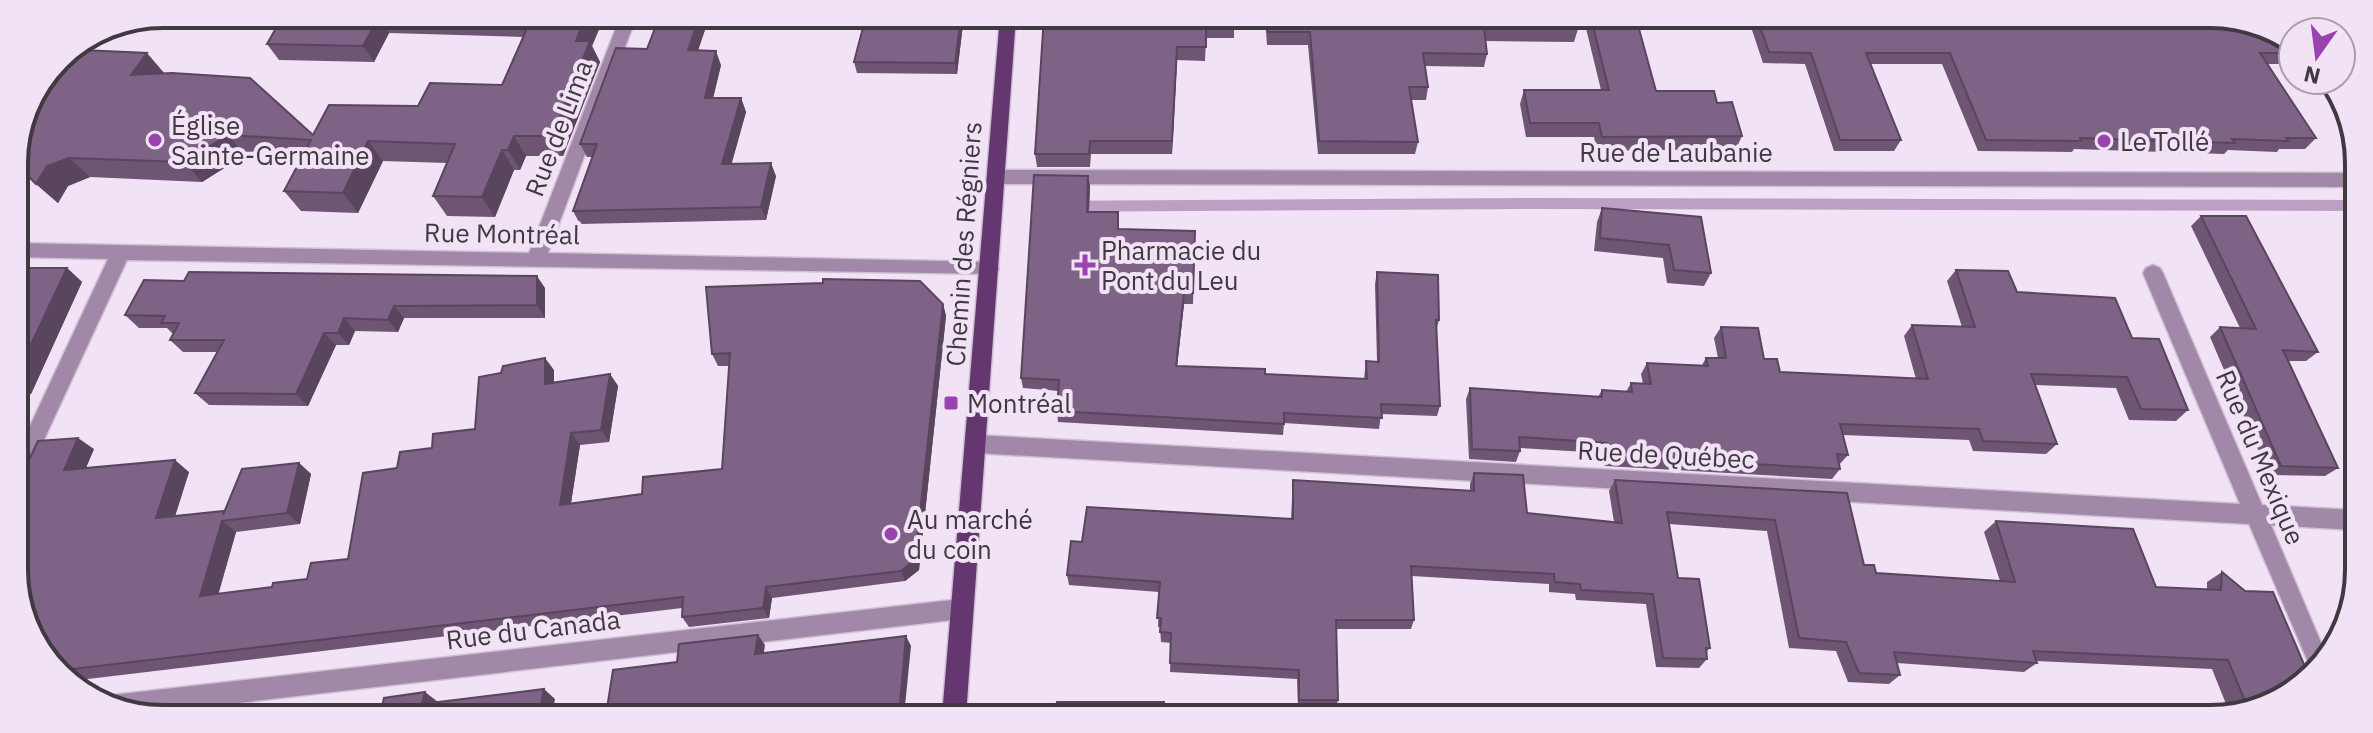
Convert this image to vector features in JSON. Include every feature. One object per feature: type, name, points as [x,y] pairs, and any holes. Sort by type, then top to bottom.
[{"type":"main road","name":"Chemin des Régniers","points":[[955,705],[1007,28]]},
{"type":"street","name":"Rue de Lima","points":[[536,260],[624,28]]},
{"type":"street","name":"Rue de Laubanie","points":[[996,177],[2345,180]]},
{"type":"street","name":"Rue Montréal","points":[[28,250],[989,269]]},
{"type":"street","points":[[28,452],[121,252]]},
{"type":"street","name":"Rue du Mexique","points":[[2153,273],[2314,654]]},
{"type":"street","name":"Rue de Québec","points":[[975,444],[2345,520]]},
{"type":"street","name":"Rue du Canada","points":[[140,703],[961,609]]},
{"type":"shaded area","points":[[1526,198],[2345,200],[2345,211],[1528,209],[1031,212],[1032,201]]},
{"type":"building","points":[[276,28],[373,28],[363,46],[267,44]]},
{"type":"building","points":[[527,28],[581,28],[576,41],[590,41],[552,136],[514,136],[508,150],[502,150],[482,197],[433,196],[455,144],[368,141],[343,193],[284,191],[311,140],[228,135],[184,162],[69,158],[47,166],[36,184],[28,176],[33,128],[42,104],[56,81],[90,50],[147,53],[131,75],[172,73],[250,78],[313,135],[329,105],[418,106],[430,83],[502,85]]},
{"type":"building","points":[[655,28],[696,28],[688,50],[716,51],[705,98],[741,98],[722,164],[771,163],[761,207],[573,211],[597,144],[580,144],[616,48],[647,49]]},
{"type":"building","points":[[863,28],[959,28],[955,63],[854,62]]},
{"type":"building","points":[[1043,28],[1206,28],[1206,47],[1177,47],[1172,141],[1090,141],[1089,154],[1035,154]]},
{"type":"building","points":[[1268,28],[1484,28],[1487,54],[1423,53],[1428,87],[1409,87],[1418,142],[1319,141],[1310,32],[1268,32]]},
{"type":"building","points":[[1484,28],[1578,28],[1578,29]]},
{"type":"building","points":[[1594,28],[1639,28],[1656,91],[1714,91],[1717,103],[1732,102],[1742,136],[1602,137],[1599,123],[1530,123],[1524,90],[1609,90]]},
{"type":"building","points":[[1761,28],[2227,29],[2261,38],[2277,46],[2277,53],[2260,53],[2277,79],[2277,96],[2288,96],[2316,138],[2286,138],[2288,141],[2232,139],[2235,143],[2080,138],[2081,141],[1986,140],[1950,53],[1866,53],[1901,140],[1840,140],[1811,53],[1769,52]]},
{"type":"building","points":[[1034,175],[1088,176],[1087,212],[1118,212],[1118,229],[1195,231],[1193,293],[1184,293],[1176,366],[1265,369],[1265,374],[1367,379],[1366,361],[1379,362],[1377,272],[1438,275],[1439,320],[1436,320],[1440,406],[1381,404],[1382,418],[1284,413],[1284,424],[1057,411],[1059,380],[1021,378]]},
{"type":"building","points":[[1602,208],[1701,217],[1711,273],[1674,270],[1669,245],[1600,238]]},
{"type":"building","points":[[2201,216],[2246,216],[2318,352],[2283,350],[2338,468],[2281,466],[2220,327],[2256,329]]},
{"type":"building","points":[[30,268],[67,268],[28,351]]},
{"type":"building","points":[[1956,270],[2008,271],[2017,292],[2115,298],[2132,338],[2159,339],[2188,410],[2141,409],[2127,377],[2031,374],[2057,444],[1983,441],[1979,429],[1840,424],[1848,455],[1837,454],[1840,469],[1610,456],[1607,443],[1519,437],[1520,451],[1472,449],[1470,388],[1602,397],[1602,390],[1632,392],[1631,383],[1651,384],[1647,363],[1708,366],[1706,358],[1726,358],[1721,327],[1758,328],[1764,359],[1777,359],[1780,372],[1928,379],[1912,325],[1975,327]]},
{"type":"building","points":[[189,272],[537,276],[537,305],[394,306],[388,320],[344,318],[338,333],[324,333],[296,394],[195,393],[224,340],[170,340],[179,323],[161,323],[165,316],[125,315],[144,280],[184,281]]},
{"type":"building","points":[[823,279],[920,281],[943,304],[915,559],[901,571],[766,587],[763,608],[682,617],[683,597],[72,669],[51,645],[35,613],[28,570],[28,462],[38,441],[78,438],[64,470],[175,460],[156,518],[224,511],[223,515],[242,469],[299,463],[287,513],[222,521],[200,596],[272,587],[273,583],[307,579],[311,563],[348,559],[363,473],[397,468],[400,452],[432,448],[433,434],[475,429],[479,377],[501,373],[503,366],[545,358],[545,384],[610,374],[601,430],[571,433],[560,505],[642,494],[643,477],[722,469],[730,353],[712,354],[706,287],[823,283]]},
{"type":"building","points":[[1474,473],[1523,475],[1527,513],[1622,523],[1615,480],[1847,493],[1864,565],[1874,565],[1876,573],[2015,582],[1996,521],[2133,529],[2156,587],[2221,590],[2222,572],[2245,591],[2273,592],[2304,665],[2269,691],[2245,700],[2228,660],[2033,651],[2037,663],[1894,652],[1900,675],[1859,673],[1846,642],[1799,638],[1775,520],[1667,512],[1678,578],[1699,579],[1710,648],[1706,648],[1707,659],[1663,658],[1653,594],[1581,590],[1580,584],[1555,582],[1554,574],[1411,566],[1414,620],[1336,620],[1338,700],[1299,700],[1299,670],[1170,663],[1171,633],[1160,632],[1161,618],[1157,618],[1160,582],[1067,575],[1071,541],[1082,542],[1087,507],[1293,519],[1293,480],[1474,491]]},
{"type":"building","points":[[758,635],[755,654],[906,636],[900,705],[608,705],[613,670],[677,662],[679,644]]},
{"type":"building","points":[[544,689],[541,705],[382,705],[384,698],[425,692],[422,704]]},
{"type":"building","points":[[1057,702],[1164,702],[1164,705],[1057,705]]},
{"type":"place","name":"Église Sainte-Germaine","points":[[155,140]]},
{"type":"place","name":"Le Tollé","points":[[2104,141]]},
{"type":"place","name":"Pharmacie du Pont du Leu","points":[[1085,265]]},
{"type":"place","name":"Montréal","points":[[951,403]]},
{"type":"place","name":"Au marché du coin","points":[[891,534]]}]
